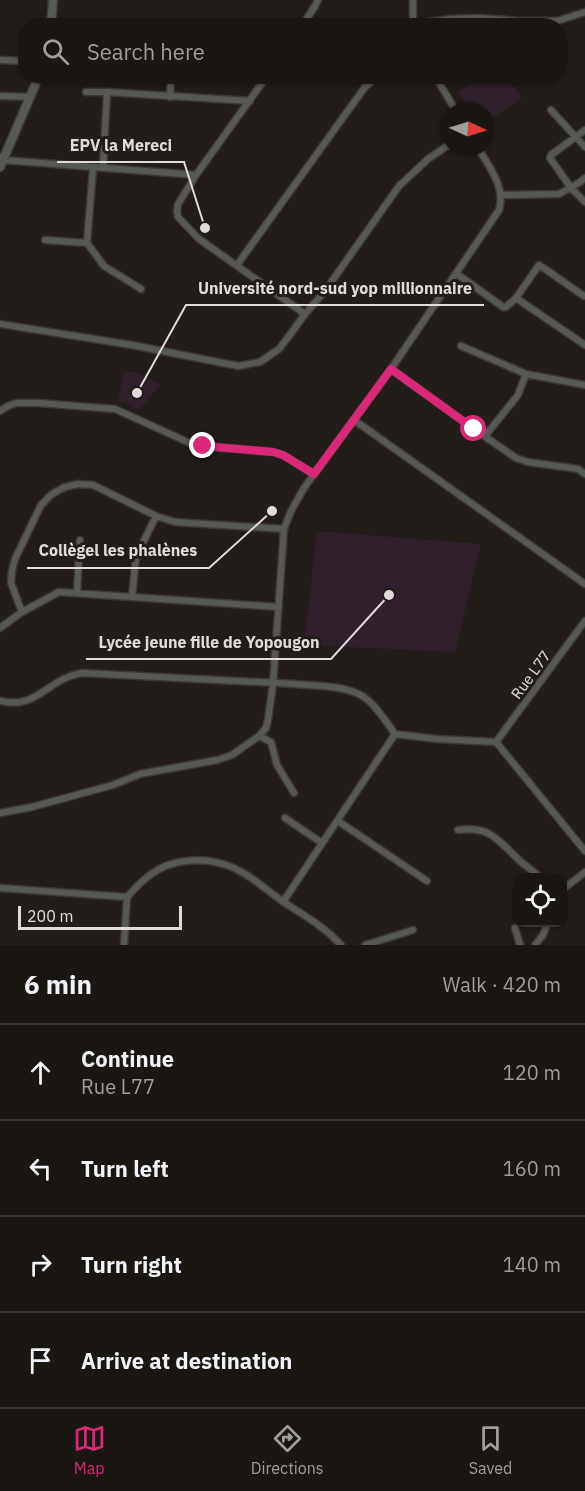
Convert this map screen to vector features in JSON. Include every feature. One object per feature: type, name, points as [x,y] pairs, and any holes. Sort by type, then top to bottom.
[{"type":"street","points":[[52,18],[53,0]]},
{"type":"street","points":[[307,18],[318,0]]},
{"type":"street","points":[[413,0],[413,18]]},
{"type":"street","points":[[566,18],[585,12]]},
{"type":"street","points":[[0,60],[18,61]]},
{"type":"street","points":[[36,84],[1,161],[196,175]]},
{"type":"street","points":[[170,97],[171,84]]},
{"type":"street","points":[[262,84],[196,175],[178,204],[178,217],[199,239],[305,314]]},
{"type":"street","points":[[237,265],[369,84]]},
{"type":"street","points":[[440,84],[451,102]]},
{"type":"street","points":[[86,92],[250,101]]},
{"type":"street","points":[[104,168],[107,92]]},
{"type":"street","points":[[0,96],[30,97]]},
{"type":"street","points":[[551,110],[585,147]]},
{"type":"street","points":[[585,130],[550,158],[571,188],[585,202]]},
{"type":"street","points":[[0,324],[132,345],[238,366],[260,362],[279,349],[325,291],[399,186],[441,150]]},
{"type":"street","points":[[0,813],[32,807],[113,785],[140,774],[217,760],[232,755],[259,736],[266,728],[273,684],[284,530],[291,511],[314,474],[391,369],[499,210],[500,186],[483,156]]},
{"type":"street","points":[[93,168],[87,243],[104,266],[141,289]]},
{"type":"street","points":[[501,195],[559,194],[585,178]]},
{"type":"street","points":[[45,240],[87,243]]},
{"type":"street","points":[[457,274],[503,307],[516,298],[539,266],[584,296]]},
{"type":"street","points":[[516,298],[585,345]]},
{"type":"street","points":[[461,346],[526,374],[585,386]]},
{"type":"street","points":[[391,369],[522,460],[578,469],[585,474]]},
{"type":"street","points":[[485,436],[518,395],[526,374]]},
{"type":"street","points":[[0,411],[16,403],[115,409],[190,443],[273,452],[283,455],[314,474]]},
{"type":"street","points":[[354,420],[585,584]]},
{"type":"street","points":[[22,612],[11,583],[15,559],[41,505],[52,494],[65,487],[78,484],[93,485],[156,516],[183,523],[284,530]]},
{"type":"street","points":[[132,597],[136,557],[156,516]]},
{"type":"street","points":[[77,592],[80,540]]},
{"type":"street","points":[[0,628],[22,612],[59,592],[279,608]]},
{"type":"street","name":"Rue L77","points":[[496,742],[585,621]]},
{"type":"street","points":[[0,701],[17,703],[28,701],[65,677],[82,673],[331,687],[354,692],[370,702],[395,734],[496,742],[585,851]]},
{"type":"street","points":[[283,902],[395,734]]},
{"type":"street","points":[[259,736],[271,741],[277,765],[294,793]]},
{"type":"street","points":[[285,818],[322,843]]},
{"type":"street","points":[[338,821],[427,881]]},
{"type":"street","points":[[458,830],[475,829],[489,833],[534,873]]},
{"type":"street","points":[[124,945],[127,897],[150,875],[167,865],[177,862],[201,861],[230,866],[321,926],[340,945]]},
{"type":"street","points":[[567,886],[585,872]]},
{"type":"street","points":[[0,888],[127,897]]},
{"type":"street","points":[[535,945],[546,927]]},
{"type":"street","points":[[515,928],[520,945]]},
{"type":"street","points":[[365,945],[413,930]]},
{"type":"shaded area","points":[[470,84],[512,84],[522,98],[495,116],[495,102],[465,102],[458,92]]},
{"type":"shaded area","points":[[124,371],[133,371],[161,384],[139,410],[118,401]]},
{"type":"shaded area","points":[[317,531],[481,544],[455,652],[304,645]]},
{"type":"place","name":"EPV la Mereci","points":[[205,228]]},
{"type":"place","name":"Université nord-sud yop millionnaire","points":[[137,393]]},
{"type":"place","name":"Collègel les phalènes","points":[[272,511]]},
{"type":"place","name":"Lycée jeune fille de Yopougon","points":[[389,595]]},
{"type":"route","points":[[203,446],[273,452],[293,460],[314,474],[391,369],[474,429]]}]
